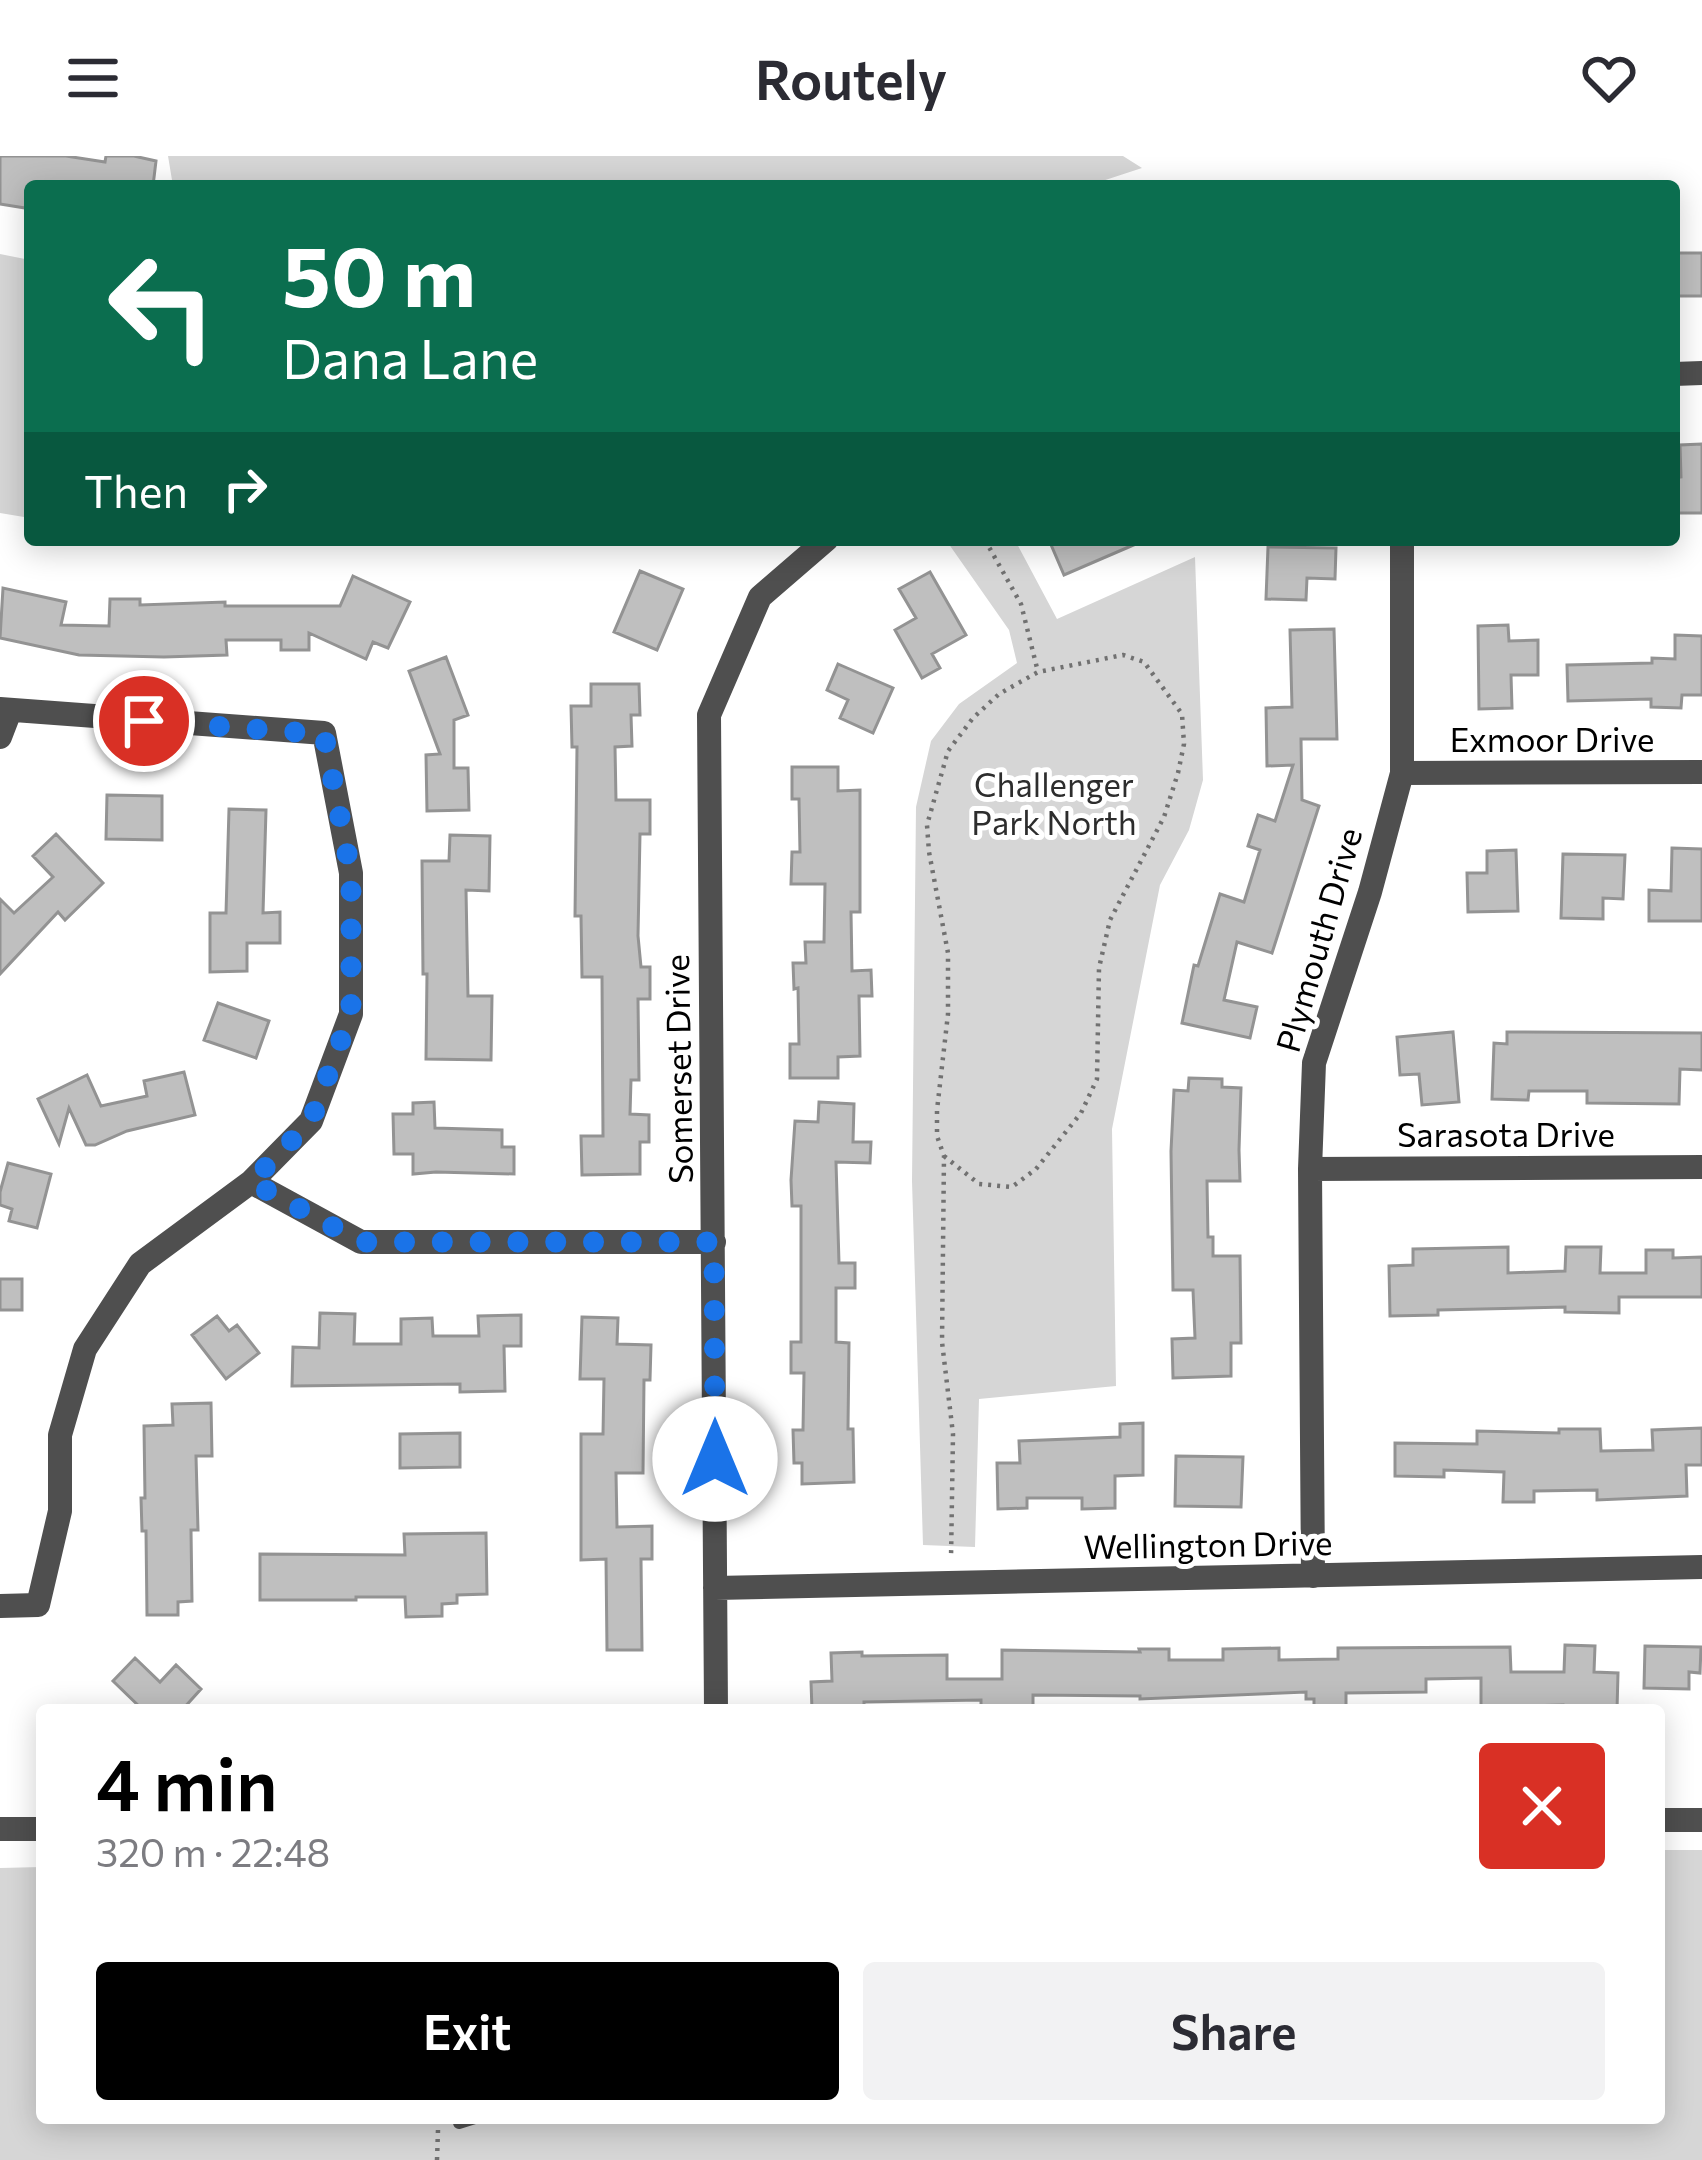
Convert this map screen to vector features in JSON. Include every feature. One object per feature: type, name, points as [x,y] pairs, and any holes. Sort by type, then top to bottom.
[{"type":"street","name":"Somerset Drive","points":[[716,1704],[709,715],[760,597],[819,546]]},
{"type":"street","name":"Plymouth Drive","points":[[1313,1576],[1310,1169],[1314,1063],[1370,892],[1402,773],[1402,546]]},
{"type":"street","points":[[0,736],[5,710],[324,734],[351,874],[351,1013],[311,1121],[251,1182],[140,1264],[85,1349],[60,1435],[60,1511],[38,1605],[0,1606]]},
{"type":"street","name":"Exmoor Drive","points":[[1402,773],[1702,772]]},
{"type":"street","name":"Sarasota Drive","points":[[1310,1169],[1702,1167]]},
{"type":"street","points":[[251,1182],[361,1242],[714,1242]]},
{"type":"street","name":"Wellington Drive","points":[[716,1588],[1702,1567]]},
{"type":"street","points":[[1665,1820],[1702,1820]]},
{"type":"street","points":[[0,1829],[36,1829]]},
{"type":"path","points":[[988,546],[1021,604],[1038,671]]},
{"type":"path","points":[[944,1156],[979,1184],[1012,1187],[1036,1169],[1081,1113],[1097,1079],[1099,968],[1110,920],[1164,817],[1184,744],[1182,714],[1144,662],[1123,655],[1038,671],[999,694],[948,751],[927,824],[948,953],[948,1014],[937,1136],[944,1156],[942,1342],[953,1434],[950,1583]]},
{"type":"path","points":[[437,2160],[438,2124]]},
{"type":"green space","points":[[168,156],[1123,156],[1142,168],[1105,180],[172,180]]},
{"type":"green space","points":[[0,254],[24,259],[24,517],[0,513]]},
{"type":"green space","name":"Challenger Park North","points":[[950,546],[1018,546],[1057,619],[1195,557],[1203,780],[1189,830],[1160,885],[1112,1129],[1116,1386],[979,1399],[975,1547],[923,1545],[912,1181],[916,807],[931,741],[959,704],[1017,663],[1009,630]]},
{"type":"green space","points":[[1665,1850],[1702,1850],[1702,2160],[0,2160],[0,1868],[36,1867],[36,2124],[1665,2124]]},
{"type":"building","points":[[0,156],[66,156],[105,162],[106,156],[134,156],[156,161],[154,180],[24,180],[24,208],[0,204]]},
{"type":"building","points":[[1680,253],[1702,253],[1702,296],[1680,296]]},
{"type":"building","points":[[1702,444],[1702,513],[1680,513],[1680,445]]},
{"type":"building","points":[[1052,546],[1131,546],[1064,575]]},
{"type":"building","points":[[1268,547],[1336,548],[1335,579],[1307,578],[1306,600],[1266,599]]},
{"type":"building","points":[[640,571],[683,589],[657,650],[614,632]]},
{"type":"building","points":[[930,572],[966,635],[932,654],[940,668],[922,678],[895,630],[916,618],[899,589]]},
{"type":"building","points":[[353,576],[410,602],[388,648],[373,642],[366,659],[309,633],[309,650],[281,650],[281,640],[226,640],[227,655],[164,657],[79,655],[0,638],[3,588],[66,602],[61,625],[109,626],[110,599],[140,599],[140,605],[340,606]]},
{"type":"building","points":[[1508,625],[1509,641],[1538,640],[1538,675],[1511,675],[1512,708],[1479,709],[1478,626]]},
{"type":"building","points":[[1334,629],[1337,739],[1301,739],[1302,800],[1319,806],[1272,953],[1237,942],[1224,1000],[1257,1007],[1250,1038],[1182,1023],[1194,965],[1198,966],[1220,894],[1244,902],[1260,850],[1248,846],[1258,815],[1275,821],[1293,765],[1267,766],[1266,708],[1292,707],[1290,630]]},
{"type":"building","points":[[1675,635],[1702,636],[1702,695],[1682,695],[1681,708],[1651,707],[1651,699],[1568,701],[1567,665],[1675,659]]},
{"type":"building","points":[[446,657],[468,715],[454,720],[454,768],[468,768],[469,810],[427,811],[426,755],[440,754],[409,671]]},
{"type":"building","points":[[838,664],[893,688],[873,733],[840,718],[848,700],[827,690]]},
{"type":"building","points":[[591,684],[639,684],[640,715],[631,715],[632,746],[615,747],[616,800],[650,800],[650,834],[640,834],[638,936],[641,967],[650,967],[650,999],[638,999],[639,1080],[631,1080],[630,1114],[649,1115],[649,1142],[640,1142],[640,1174],[582,1175],[581,1136],[603,1136],[602,977],[582,977],[581,916],[575,916],[577,747],[572,747],[571,706],[591,706]]},
{"type":"building","points":[[792,767],[838,767],[838,791],[860,790],[860,912],[851,912],[852,971],[871,970],[872,996],[859,996],[860,1056],[838,1057],[838,1078],[790,1078],[790,1044],[799,1044],[793,963],[806,963],[805,942],[824,942],[825,884],[791,884],[792,852],[800,852],[799,799],[792,799]]},
{"type":"building","points":[[107,795],[162,796],[162,840],[106,839]]},
{"type":"building","points":[[229,809],[266,810],[263,913],[280,912],[280,943],[247,943],[247,971],[210,972],[210,913],[226,913]]},
{"type":"building","points":[[56,834],[103,883],[65,920],[58,912],[0,974],[0,899],[14,913],[53,877],[33,856]]},
{"type":"building","points":[[450,835],[490,836],[489,891],[466,890],[468,996],[492,996],[491,1060],[426,1059],[422,861],[449,861]]},
{"type":"building","points":[[1672,848],[1702,849],[1702,921],[1649,921],[1649,890],[1671,891]]},
{"type":"building","points":[[1516,850],[1518,911],[1468,912],[1467,873],[1487,873],[1487,851]]},
{"type":"building","points":[[1563,854],[1625,855],[1623,899],[1603,898],[1603,919],[1561,918]]},
{"type":"building","points":[[218,1003],[269,1021],[256,1058],[204,1040]]},
{"type":"building","points":[[1453,1032],[1459,1102],[1422,1105],[1419,1074],[1400,1075],[1397,1037]]},
{"type":"building","points":[[1507,1032],[1702,1033],[1702,1070],[1680,1069],[1679,1104],[1587,1103],[1587,1091],[1529,1091],[1528,1100],[1492,1099],[1494,1043],[1507,1044]]},
{"type":"building","points":[[184,1072],[195,1115],[127,1131],[95,1145],[86,1145],[69,1108],[59,1144],[38,1099],[87,1075],[101,1106],[147,1096],[144,1081]]},
{"type":"building","points":[[1189,1078],[1222,1079],[1222,1087],[1241,1088],[1240,1181],[1207,1181],[1213,1256],[1240,1256],[1241,1343],[1231,1343],[1231,1376],[1173,1378],[1172,1339],[1195,1338],[1193,1290],[1173,1290],[1174,1090],[1188,1091]]},
{"type":"building","points":[[434,1102],[435,1128],[502,1130],[502,1147],[514,1147],[514,1174],[413,1174],[413,1154],[394,1154],[393,1114],[413,1114],[413,1103]]},
{"type":"building","points":[[819,1102],[854,1104],[853,1142],[871,1142],[870,1163],[836,1162],[839,1263],[855,1263],[855,1288],[836,1288],[836,1342],[849,1343],[848,1429],[853,1429],[854,1482],[802,1484],[802,1463],[794,1463],[793,1430],[803,1430],[804,1373],[791,1373],[791,1342],[801,1342],[801,1206],[792,1206],[791,1180],[795,1121],[818,1122]]},
{"type":"building","points":[[8,1163],[51,1174],[37,1228],[9,1221],[12,1209],[0,1205]]},
{"type":"building","points":[[1508,1247],[1508,1273],[1565,1271],[1566,1247],[1601,1247],[1600,1273],[1646,1273],[1646,1250],[1673,1250],[1673,1258],[1702,1257],[1702,1297],[1619,1297],[1619,1313],[1565,1312],[1565,1307],[1390,1316],[1389,1266],[1413,1265],[1413,1249]]},
{"type":"building","points":[[0,1279],[22,1279],[22,1310],[0,1310]]},
{"type":"building","points":[[320,1313],[355,1314],[354,1344],[401,1344],[401,1319],[432,1318],[433,1336],[479,1336],[478,1316],[521,1315],[521,1346],[504,1346],[505,1391],[460,1392],[460,1384],[292,1386],[293,1347],[319,1348]]},
{"type":"building","points":[[217,1316],[229,1331],[237,1325],[259,1353],[226,1379],[192,1335]]},
{"type":"building","points":[[582,1317],[618,1318],[617,1344],[651,1345],[650,1380],[644,1380],[643,1473],[616,1473],[617,1527],[652,1526],[652,1559],[641,1559],[642,1650],[607,1650],[606,1559],[581,1560],[581,1434],[603,1434],[604,1379],[580,1379]]},
{"type":"building","points":[[211,1403],[212,1456],[196,1456],[198,1530],[191,1530],[192,1601],[178,1602],[178,1615],[147,1615],[141,1498],[145,1498],[144,1426],[173,1425],[172,1404]]},
{"type":"building","points":[[1143,1423],[1143,1475],[1115,1476],[1115,1508],[1082,1509],[1082,1498],[1027,1498],[1027,1508],[998,1509],[997,1463],[1020,1463],[1019,1441],[1120,1437],[1120,1424]]},
{"type":"building","points":[[1702,1428],[1702,1465],[1686,1465],[1687,1496],[1597,1500],[1597,1490],[1534,1491],[1534,1502],[1503,1502],[1504,1472],[1444,1470],[1444,1477],[1395,1476],[1395,1443],[1477,1444],[1477,1431],[1600,1429],[1601,1451],[1653,1450],[1652,1430]]},
{"type":"building","points":[[460,1433],[460,1467],[400,1468],[400,1434]]},
{"type":"building","points":[[1176,1456],[1243,1457],[1241,1507],[1175,1506]]},
{"type":"building","points":[[486,1533],[487,1594],[457,1595],[457,1603],[442,1604],[442,1616],[406,1617],[405,1597],[260,1600],[260,1554],[405,1555],[404,1534]]},
{"type":"building","points":[[1565,1645],[1595,1646],[1594,1672],[1618,1673],[1617,1704],[1481,1704],[1481,1678],[1426,1679],[1426,1692],[1346,1693],[1346,1704],[1314,1704],[1314,1699],[1306,1699],[1306,1692],[1140,1699],[1033,1695],[1033,1704],[981,1704],[981,1700],[812,1704],[811,1682],[832,1681],[831,1653],[862,1652],[862,1656],[947,1655],[947,1679],[1002,1679],[1002,1650],[1169,1649],[1169,1660],[1223,1660],[1223,1649],[1279,1648],[1279,1660],[1338,1659],[1338,1648],[1510,1647],[1511,1672],[1564,1672]]},
{"type":"building","points":[[1645,1646],[1701,1647],[1700,1673],[1689,1672],[1689,1689],[1644,1688]]},
{"type":"building","points":[[135,1658],[160,1682],[176,1665],[201,1689],[187,1704],[137,1704],[113,1681]]},
{"type":"route","points":[[144,721],[324,734],[351,874],[351,1013],[311,1121],[251,1182],[361,1242],[714,1242],[715,1459]]}]
